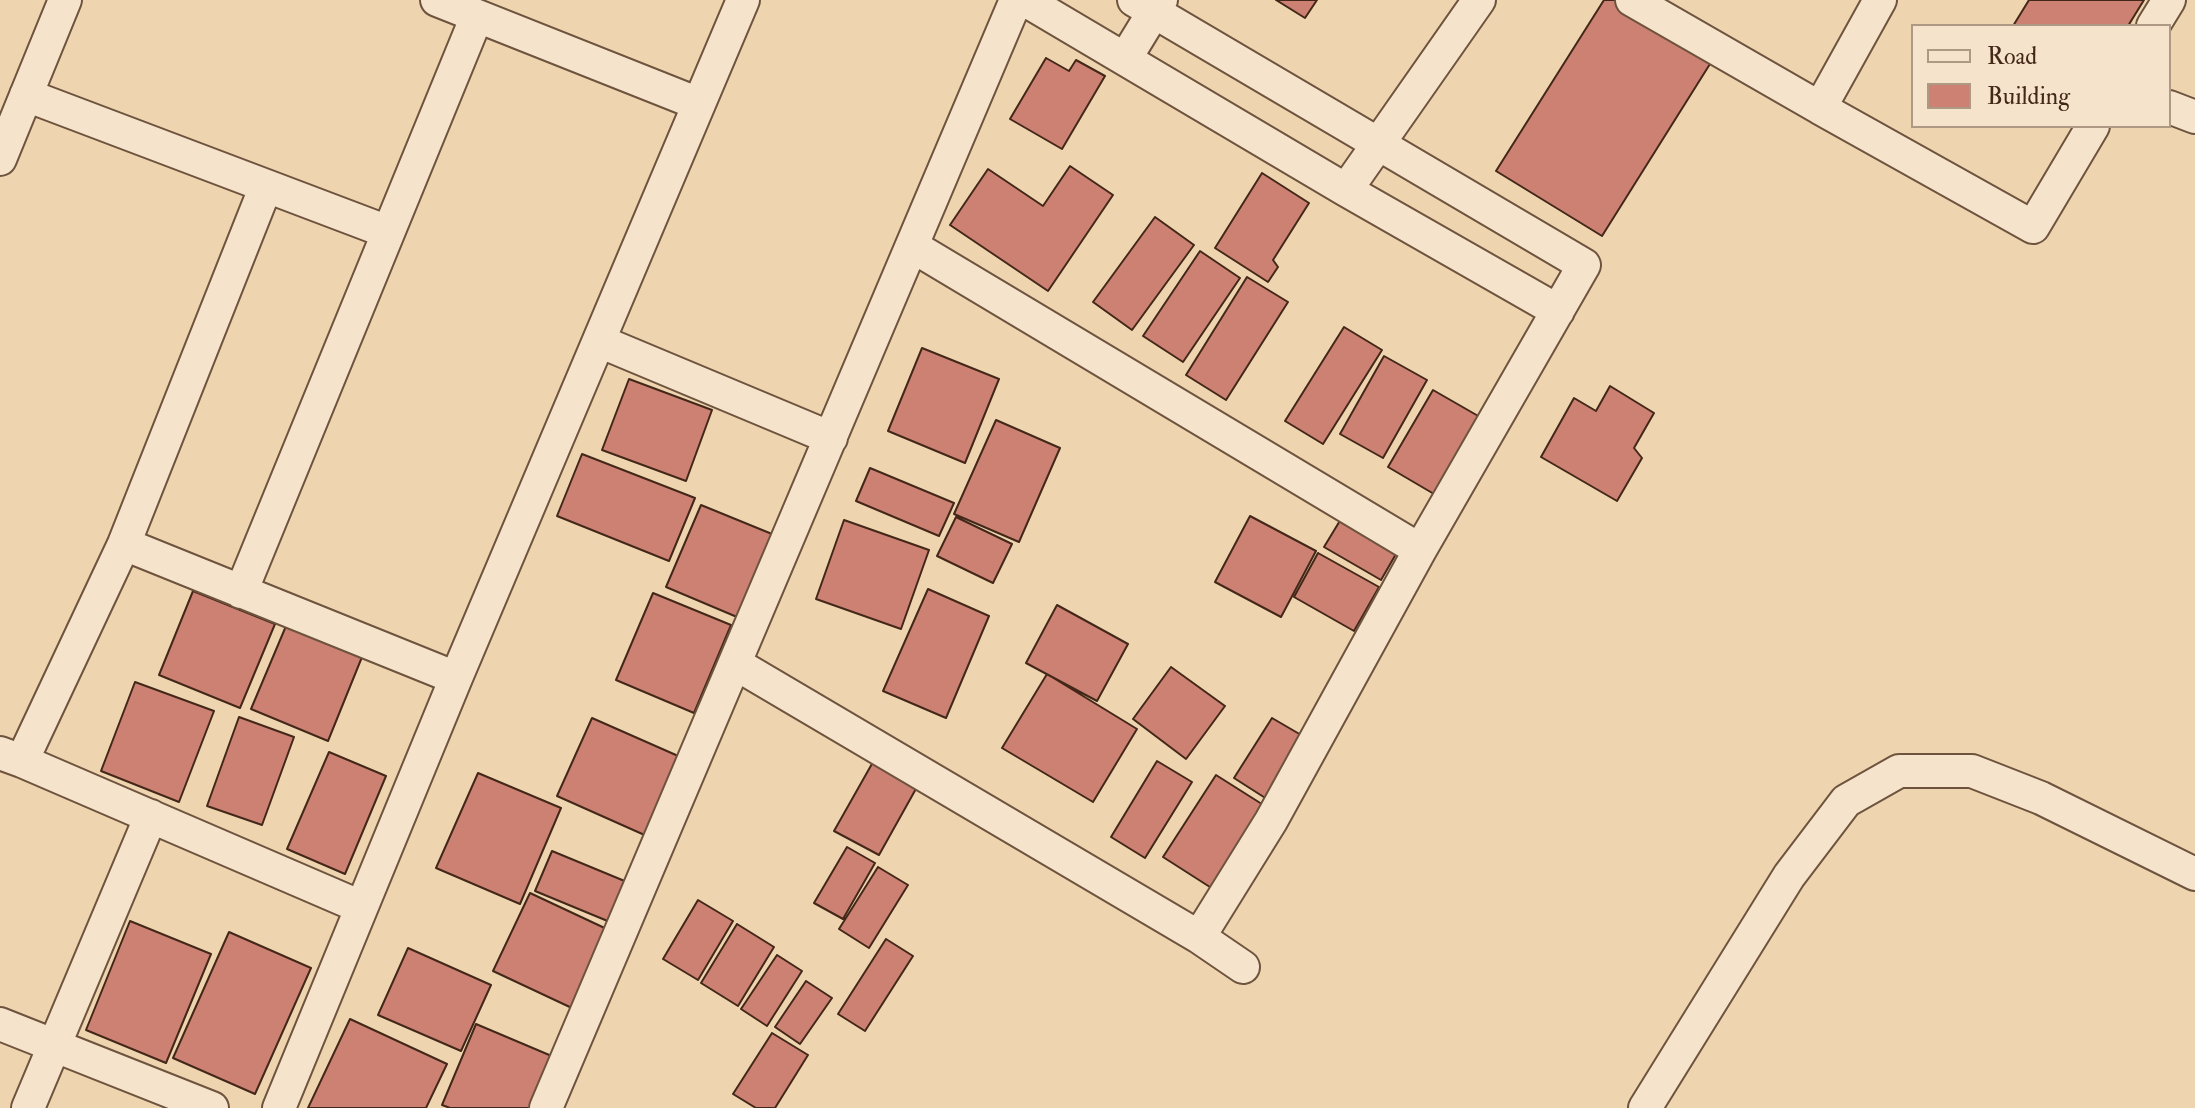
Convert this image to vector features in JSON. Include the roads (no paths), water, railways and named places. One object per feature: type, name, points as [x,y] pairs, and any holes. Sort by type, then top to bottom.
[{"type":"street","points":[[0,159],[65,0]]},
{"type":"street","points":[[437,0],[699,104]]},
{"type":"street","points":[[279,1108],[456,678],[743,0]]},
{"type":"street","points":[[546,1108],[1016,0]]},
{"type":"street","points":[[1025,0],[1558,311]]},
{"type":"street","points":[[1346,190],[1479,0]]},
{"type":"street","points":[[1632,0],[2033,227],[2092,128]]},
{"type":"street","points":[[1820,108],[1880,0]]},
{"type":"street","points":[[2154,24],[2169,0]]},
{"type":"street","points":[[1125,59],[1150,4],[1379,145],[1584,265],[1420,550],[1271,821],[1199,937]]},
{"type":"street","points":[[241,592],[477,16]]},
{"type":"street","points":[[26,95],[388,232]]},
{"type":"street","points":[[2171,108],[2195,117]]},
{"type":"street","points":[[266,186],[124,544],[11,757],[361,907]]},
{"type":"street","points":[[912,246],[1420,550]]},
{"type":"street","points":[[599,341],[831,438]]},
{"type":"street","points":[[124,544],[456,678]]},
{"type":"street","points":[[736,664],[1199,937],[1243,967]]},
{"type":"street","points":[[1645,1108],[1789,876],[1846,801],[1899,771],[1972,771],[2041,798],[2195,874]]},
{"type":"street","points":[[28,1108],[151,816]]},
{"type":"street","points":[[0,1024],[212,1108]]}]
